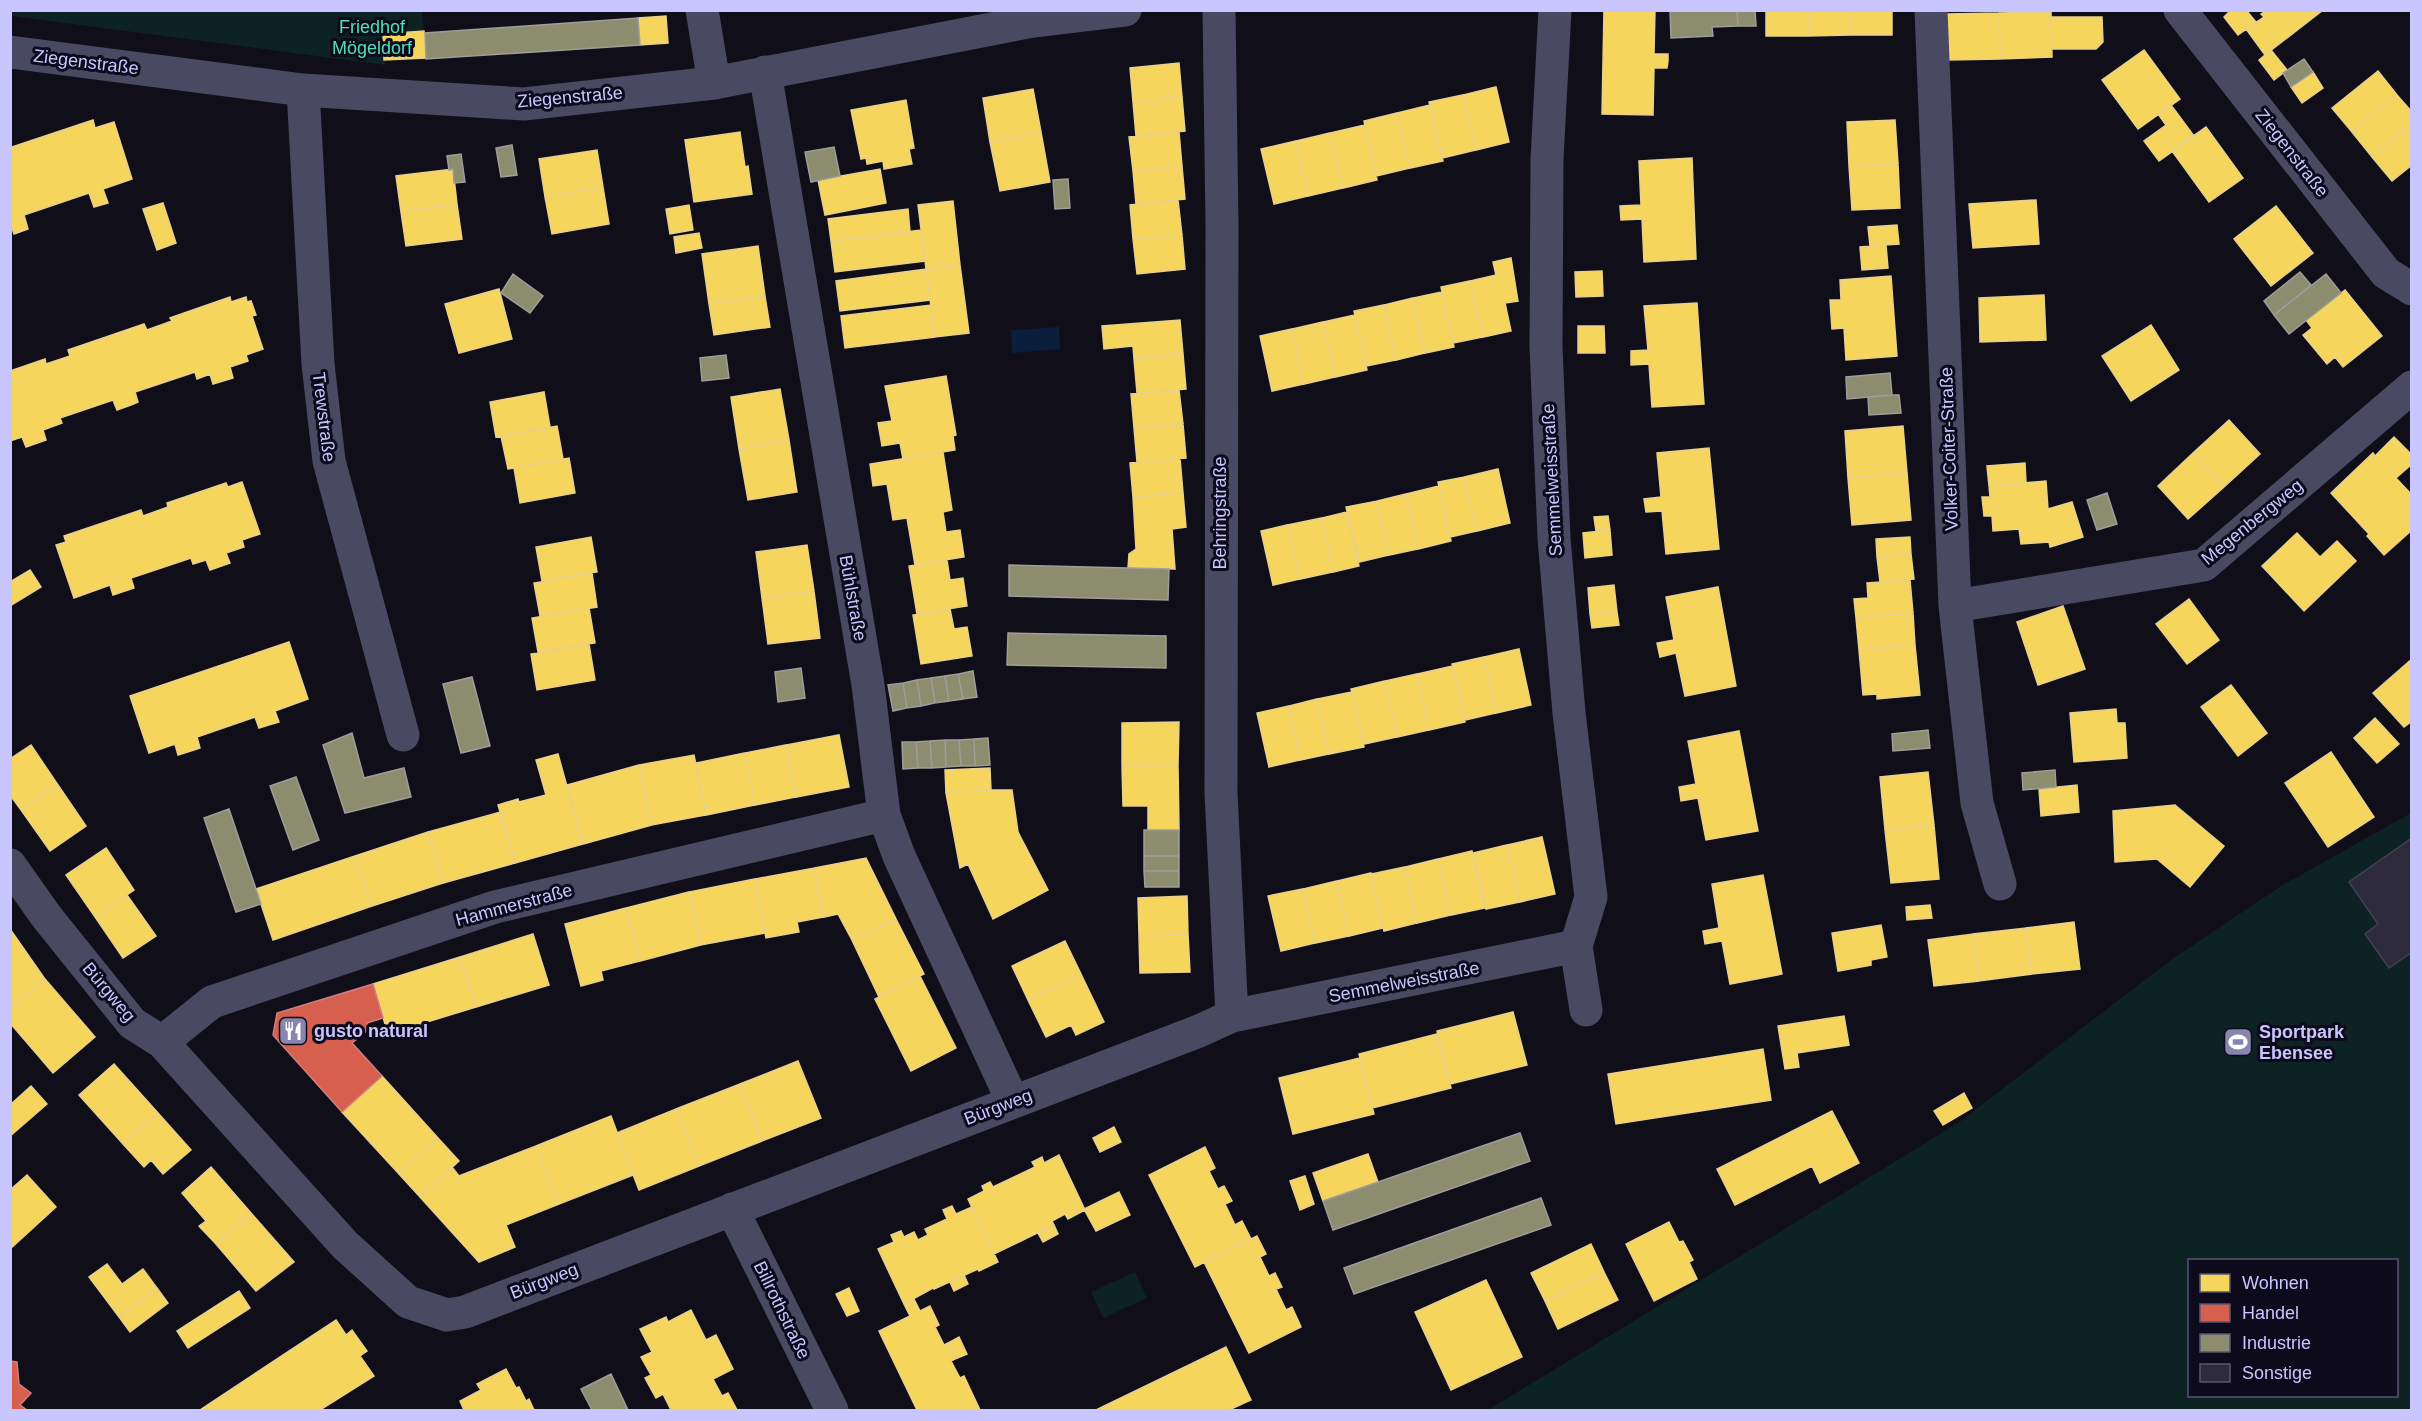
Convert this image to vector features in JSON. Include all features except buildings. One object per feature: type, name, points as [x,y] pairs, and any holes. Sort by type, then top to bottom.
[{"type":"street","points":[[702,10],[714,83]]},
{"type":"street","name":"Ziegenstraße","points":[[10,52],[303,90],[524,104],[714,83],[1033,21],[1125,10]]},
{"type":"street","name":"Behringstraße","points":[[1219,10],[1222,225],[1221,793],[1232,1016]]},
{"type":"street","name":"Semmelweisstraße","points":[[1555,10],[1547,159],[1546,346],[1555,549],[1569,713],[1591,897],[1576,946],[1586,1010]]},
{"type":"street","name":"Volker-Coiter-Straße","points":[[1931,10],[1956,606],[1977,803],[2000,884]]},
{"type":"street","name":"Ziegenstraße","points":[[2180,10],[2386,273],[2412,289]]},
{"type":"street","name":"Bühlstraße","points":[[765,72],[868,685],[884,815],[899,856],[1013,1102]]},
{"type":"street","name":"Trewstraße","points":[[303,90],[318,364],[329,460],[403,735]]},
{"type":"street","name":"Megenbergweg","points":[[1956,606],[2204,565],[2412,387]]},
{"type":"street","name":"Hammerstraße","points":[[162,1042],[212,1002],[495,907],[884,815]]},
{"type":"street","name":"Bürgweg","points":[[10,865],[46,916],[132,1023],[162,1042],[345,1245],[408,1302],[447,1316],[465,1312],[1199,1031],[1232,1016]]},
{"type":"street","name":"Semmelweisstraße","points":[[1232,1016],[1576,946]]},
{"type":"street","name":"Billrothstraße","points":[[732,1209],[831,1410]]},
{"type":"green space","name":"Friedhof Mögeldorf","points":[[11,10],[422,11],[426,58],[385,60],[385,65],[11,16]]},
{"type":"green space","name":"Sportpark Ebensee","points":[[2411,813],[2411,1410],[1488,1410],[1958,1123],[2171,960],[2281,886]]},
{"type":"green space","points":[[1135,1272],[1147,1298],[1103,1318],[1091,1292]]},
{"type":"water","points":[[1059,327],[1060,349],[1012,353],[1011,330]]},
{"type":"place","name":"gusto natural","points":[[293,1031]]},
{"type":"place","name":"Sportpark Ebensee","points":[[2238,1042]]}]
